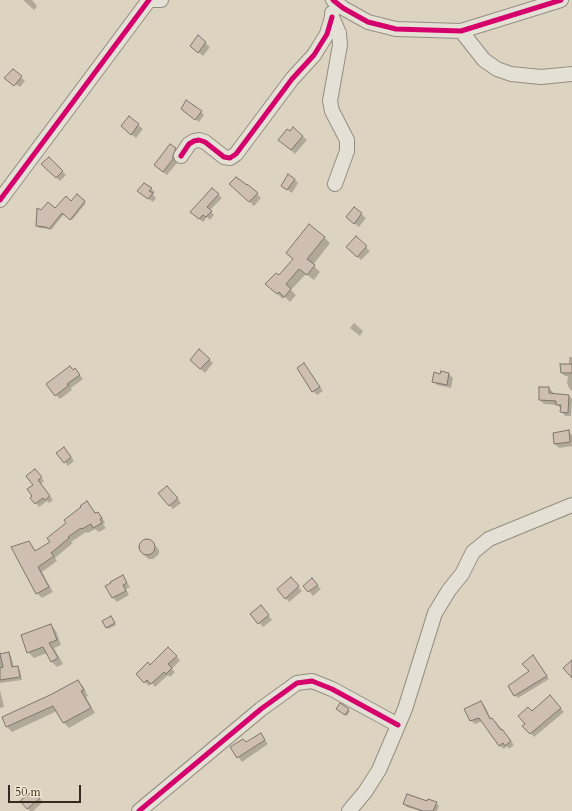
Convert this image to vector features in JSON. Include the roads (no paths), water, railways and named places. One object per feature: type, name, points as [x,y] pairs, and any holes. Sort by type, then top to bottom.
[{"type":"street","points":[[0,200],[149,0],[161,0]]},
{"type":"street","points":[[181,156],[189,144],[199,140],[205,142],[224,157],[230,158],[236,154],[292,79],[314,55],[327,34],[332,17],[333,0]]},
{"type":"street","points":[[333,0],[343,8],[368,22],[396,29],[461,31],[561,0]]},
{"type":"street","points":[[332,17],[339,33],[340,45],[330,101],[332,111],[347,140],[347,151],[335,184]]},
{"type":"street","points":[[461,31],[484,60],[497,69],[511,74],[541,77],[572,74]]},
{"type":"street","points":[[349,811],[365,792],[379,770],[405,709],[435,613],[449,590],[462,574],[473,552],[489,539],[572,505]]},
{"type":"street","points":[[139,811],[261,709],[297,683],[312,680],[332,689],[398,725]]}]
